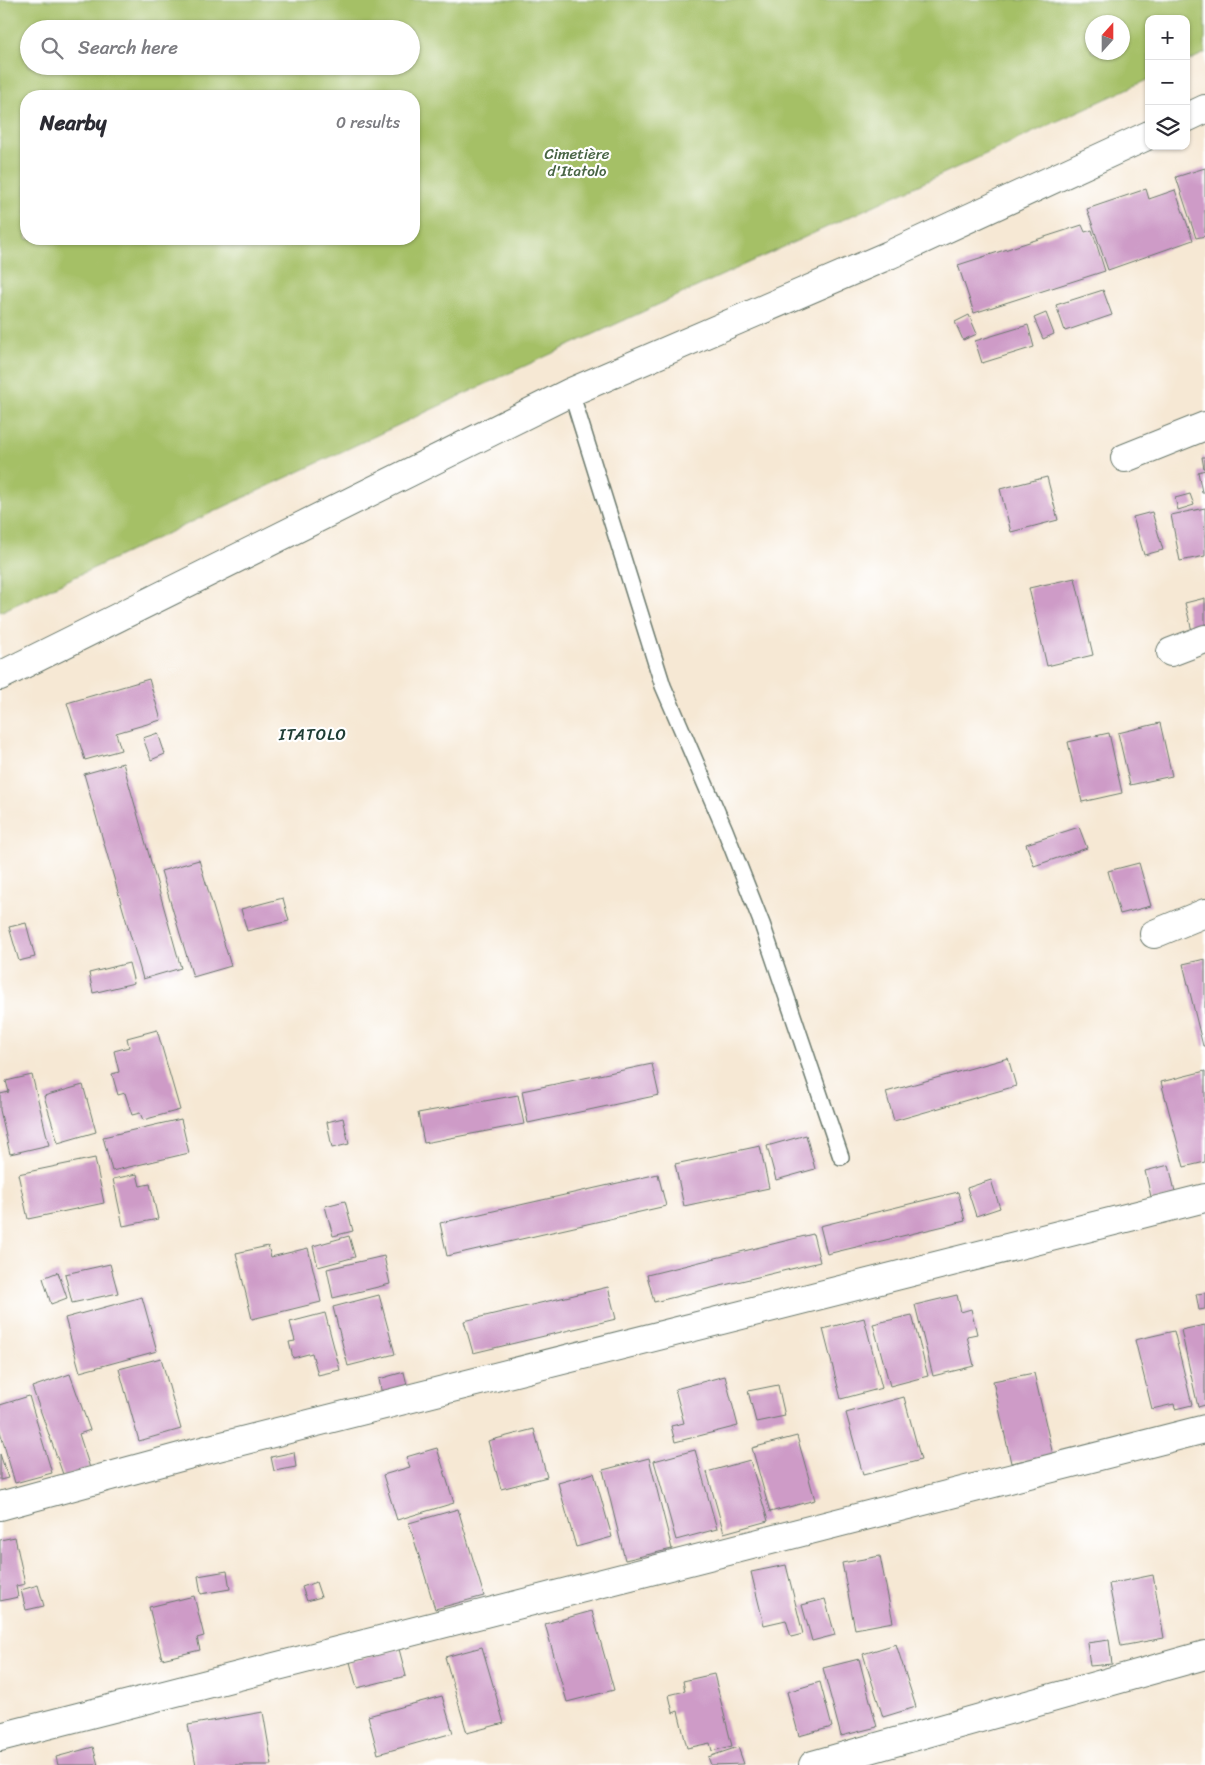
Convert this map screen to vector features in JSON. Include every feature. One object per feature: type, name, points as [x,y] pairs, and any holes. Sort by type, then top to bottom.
[{"type":"main road","points":[[1190,116],[1205,109]]},
{"type":"main road","points":[[0,676],[571,392],[889,255],[1145,137]]},
{"type":"main road","points":[[1125,458],[1205,426]]},
{"type":"main road","points":[[1171,652],[1205,639]]},
{"type":"main road","points":[[1154,934],[1205,913]]},
{"type":"main road","points":[[0,1506],[206,1450],[1205,1198]]},
{"type":"main road","points":[[0,1737],[1205,1429]]},
{"type":"main road","points":[[813,1765],[1205,1655]]},
{"type":"lane","points":[[571,392],[663,686],[725,830],[762,924],[841,1157]]},
{"type":"green space","name":"Cimetière d'Itatolo","points":[[0,0],[1205,0],[1205,53],[1190,60],[1190,15],[1145,15],[1145,81],[490,382],[0,612]]},
{"type":"building","points":[[1205,168],[1205,236],[1196,238],[1176,177]]},
{"type":"building","points":[[1146,189],[1149,199],[1175,190],[1193,240],[1108,270],[1087,209]]},
{"type":"building","points":[[1082,225],[1085,232],[1092,230],[1105,271],[974,313],[958,265]]},
{"type":"building","points":[[1103,290],[1112,315],[1065,331],[1056,305]]},
{"type":"building","points":[[1046,313],[1054,334],[1043,339],[1034,318]]},
{"type":"building","points":[[969,315],[977,334],[963,340],[955,322]]},
{"type":"building","points":[[1028,325],[1034,347],[982,363],[975,341]]},
{"type":"building","points":[[1202,457],[1205,457],[1205,469],[1204,469]]},
{"type":"building","points":[[1205,470],[1205,492],[1202,492],[1198,472]]},
{"type":"building","points":[[1047,477],[1058,520],[1011,532],[1000,489]]},
{"type":"building","points":[[1190,494],[1194,505],[1178,510],[1175,498]]},
{"type":"building","points":[[1205,508],[1205,556],[1180,561],[1171,515]]},
{"type":"building","points":[[1152,512],[1163,550],[1144,555],[1133,517]]},
{"type":"building","points":[[1075,578],[1093,655],[1047,666],[1029,588]]},
{"type":"building","points":[[1205,598],[1205,627],[1192,631],[1185,603]]},
{"type":"building","points":[[149,679],[161,720],[116,733],[121,750],[85,760],[67,703]]},
{"type":"building","points":[[1160,723],[1172,776],[1130,785],[1118,733]]},
{"type":"building","points":[[158,733],[165,754],[151,760],[143,738]]},
{"type":"building","points":[[1109,733],[1122,793],[1082,802],[1068,742]]},
{"type":"building","points":[[123,763],[181,968],[143,979],[84,774]]},
{"type":"building","points":[[1079,827],[1087,848],[1034,866],[1026,844]]},
{"type":"building","points":[[199,860],[231,966],[193,977],[161,871]]},
{"type":"building","points":[[1139,863],[1151,906],[1120,914],[1108,871]]},
{"type":"building","points":[[283,898],[289,921],[247,931],[241,909]]},
{"type":"building","points":[[26,923],[35,957],[19,961],[9,927]]},
{"type":"building","points":[[1205,959],[1205,1046],[1203,1046],[1183,964]]},
{"type":"building","points":[[129,963],[134,983],[93,993],[89,973]]},
{"type":"building","points":[[157,1030],[180,1110],[143,1120],[140,1113],[132,1115],[125,1093],[118,1095],[112,1074],[119,1072],[114,1051],[129,1047],[127,1038]]},
{"type":"building","points":[[1008,1058],[1016,1086],[894,1121],[886,1092]]},
{"type":"building","points":[[652,1064],[659,1095],[528,1123],[522,1091]]},
{"type":"building","points":[[1205,1071],[1205,1162],[1184,1167],[1161,1082]]},
{"type":"building","points":[[32,1075],[49,1145],[10,1154],[0,1110],[0,1094],[9,1092],[6,1081]]},
{"type":"building","points":[[83,1085],[96,1132],[58,1143],[44,1096]]},
{"type":"building","points":[[518,1095],[524,1124],[424,1143],[418,1113]]},
{"type":"building","points":[[343,1118],[349,1144],[332,1148],[327,1122]]},
{"type":"building","points":[[181,1119],[189,1153],[112,1171],[103,1137]]},
{"type":"building","points":[[806,1135],[815,1169],[776,1180],[767,1146]]},
{"type":"building","points":[[760,1146],[769,1188],[684,1206],[675,1164]]},
{"type":"building","points":[[95,1158],[104,1203],[28,1219],[18,1174]]},
{"type":"building","points":[[1169,1165],[1176,1196],[1152,1201],[1145,1171]]},
{"type":"building","points":[[137,1174],[140,1186],[150,1184],[158,1219],[123,1226],[113,1179]]},
{"type":"building","points":[[658,1174],[666,1206],[447,1256],[440,1223]]},
{"type":"building","points":[[991,1180],[1000,1208],[976,1216],[967,1188]]},
{"type":"building","points":[[958,1192],[965,1221],[827,1254],[820,1226]]},
{"type":"building","points":[[345,1201],[353,1231],[333,1236],[325,1206]]},
{"type":"building","points":[[813,1234],[820,1262],[654,1302],[647,1275]]},
{"type":"building","points":[[349,1236],[355,1257],[318,1267],[313,1246]]},
{"type":"building","points":[[268,1246],[271,1257],[308,1248],[321,1302],[252,1319],[236,1253]]},
{"type":"building","points":[[384,1256],[390,1284],[333,1298],[327,1269]]},
{"type":"building","points":[[110,1264],[118,1293],[72,1303],[65,1274]]},
{"type":"building","points":[[58,1272],[67,1298],[51,1304],[43,1278]]},
{"type":"building","points":[[608,1287],[616,1319],[473,1353],[464,1321]]},
{"type":"building","points":[[1205,1293],[1205,1309],[1199,1310],[1196,1294]]},
{"type":"building","points":[[379,1295],[395,1354],[348,1366],[333,1307]]},
{"type":"building","points":[[957,1295],[961,1312],[971,1309],[977,1334],[967,1336],[974,1366],[933,1376],[915,1305]]},
{"type":"building","points":[[142,1297],[157,1351],[80,1372],[65,1318]]},
{"type":"building","points":[[325,1313],[340,1370],[318,1375],[312,1353],[293,1358],[289,1342],[295,1341],[290,1322]]},
{"type":"building","points":[[912,1315],[928,1376],[890,1386],[873,1324]]},
{"type":"building","points":[[864,1318],[882,1388],[841,1399],[823,1329]]},
{"type":"building","points":[[1205,1325],[1205,1405],[1198,1407],[1181,1330]]},
{"type":"building","points":[[1174,1331],[1192,1405],[1175,1409],[1174,1404],[1152,1409],[1135,1340]]},
{"type":"building","points":[[161,1358],[181,1429],[139,1441],[119,1369]]},
{"type":"building","points":[[404,1372],[408,1389],[382,1395],[379,1379]]},
{"type":"building","points":[[1034,1373],[1053,1455],[1011,1463],[993,1381]]},
{"type":"building","points":[[70,1374],[90,1430],[79,1434],[90,1468],[64,1477],[32,1387]]},
{"type":"building","points":[[725,1376],[738,1426],[675,1442],[671,1426],[684,1423],[675,1389]]},
{"type":"building","points":[[778,1385],[785,1416],[756,1422],[748,1391]]},
{"type":"building","points":[[29,1396],[52,1473],[15,1483],[0,1431],[0,1405]]},
{"type":"building","points":[[904,1397],[921,1460],[863,1475],[846,1413]]},
{"type":"building","points":[[534,1429],[547,1477],[501,1489],[488,1441]]},
{"type":"building","points":[[797,1436],[815,1500],[770,1512],[752,1448]]},
{"type":"building","points":[[437,1448],[454,1503],[397,1520],[383,1475],[410,1467],[406,1457]]},
{"type":"building","points":[[695,1450],[717,1529],[676,1540],[654,1461]]},
{"type":"building","points":[[294,1452],[296,1467],[274,1471],[271,1457]]},
{"type":"building","points":[[0,1454],[8,1478],[0,1480]]},
{"type":"building","points":[[649,1458],[672,1549],[625,1560],[603,1470]]},
{"type":"building","points":[[750,1460],[768,1521],[724,1533],[707,1472]]},
{"type":"building","points":[[594,1473],[612,1537],[576,1547],[558,1483]]},
{"type":"building","points":[[458,1509],[484,1596],[435,1609],[409,1523]]},
{"type":"building","points":[[15,1537],[25,1584],[16,1586],[18,1597],[0,1601],[0,1540]]},
{"type":"building","points":[[880,1556],[893,1622],[855,1629],[842,1563]]},
{"type":"building","points":[[786,1565],[803,1634],[791,1637],[786,1620],[764,1625],[751,1572]]},
{"type":"building","points":[[227,1571],[230,1589],[201,1594],[198,1576]]},
{"type":"building","points":[[1153,1575],[1164,1638],[1121,1646],[1109,1584]]},
{"type":"building","points":[[316,1582],[321,1597],[307,1601],[302,1587]]},
{"type":"building","points":[[38,1585],[44,1606],[26,1610],[21,1590]]},
{"type":"building","points":[[194,1596],[204,1636],[197,1638],[200,1650],[162,1659],[149,1607]]},
{"type":"building","points":[[825,1599],[835,1635],[812,1641],[802,1605]]},
{"type":"building","points":[[592,1611],[614,1690],[567,1702],[545,1624]]},
{"type":"building","points":[[1109,1640],[1112,1664],[1090,1666],[1087,1643]]},
{"type":"building","points":[[896,1644],[916,1707],[883,1717],[863,1654]]},
{"type":"building","points":[[482,1647],[504,1723],[467,1733],[445,1657]]},
{"type":"building","points":[[399,1649],[406,1676],[357,1688],[350,1662]]},
{"type":"building","points":[[859,1659],[877,1727],[841,1736],[823,1668]]},
{"type":"building","points":[[714,1674],[732,1746],[712,1751],[710,1743],[687,1748],[678,1711],[673,1713],[669,1695],[685,1691],[683,1681]]},
{"type":"building","points":[[820,1682],[832,1727],[799,1736],[787,1692]]},
{"type":"building","points":[[442,1696],[453,1733],[378,1754],[368,1716]]},
{"type":"building","points":[[263,1712],[272,1765],[196,1765],[188,1725]]},
{"type":"building","points":[[93,1747],[98,1765],[58,1765],[56,1757]]},
{"type":"building","points":[[738,1747],[744,1764],[711,1765],[708,1757]]},
{"type":"district","name":"ITATOLO","points":[[313,734]]}]
